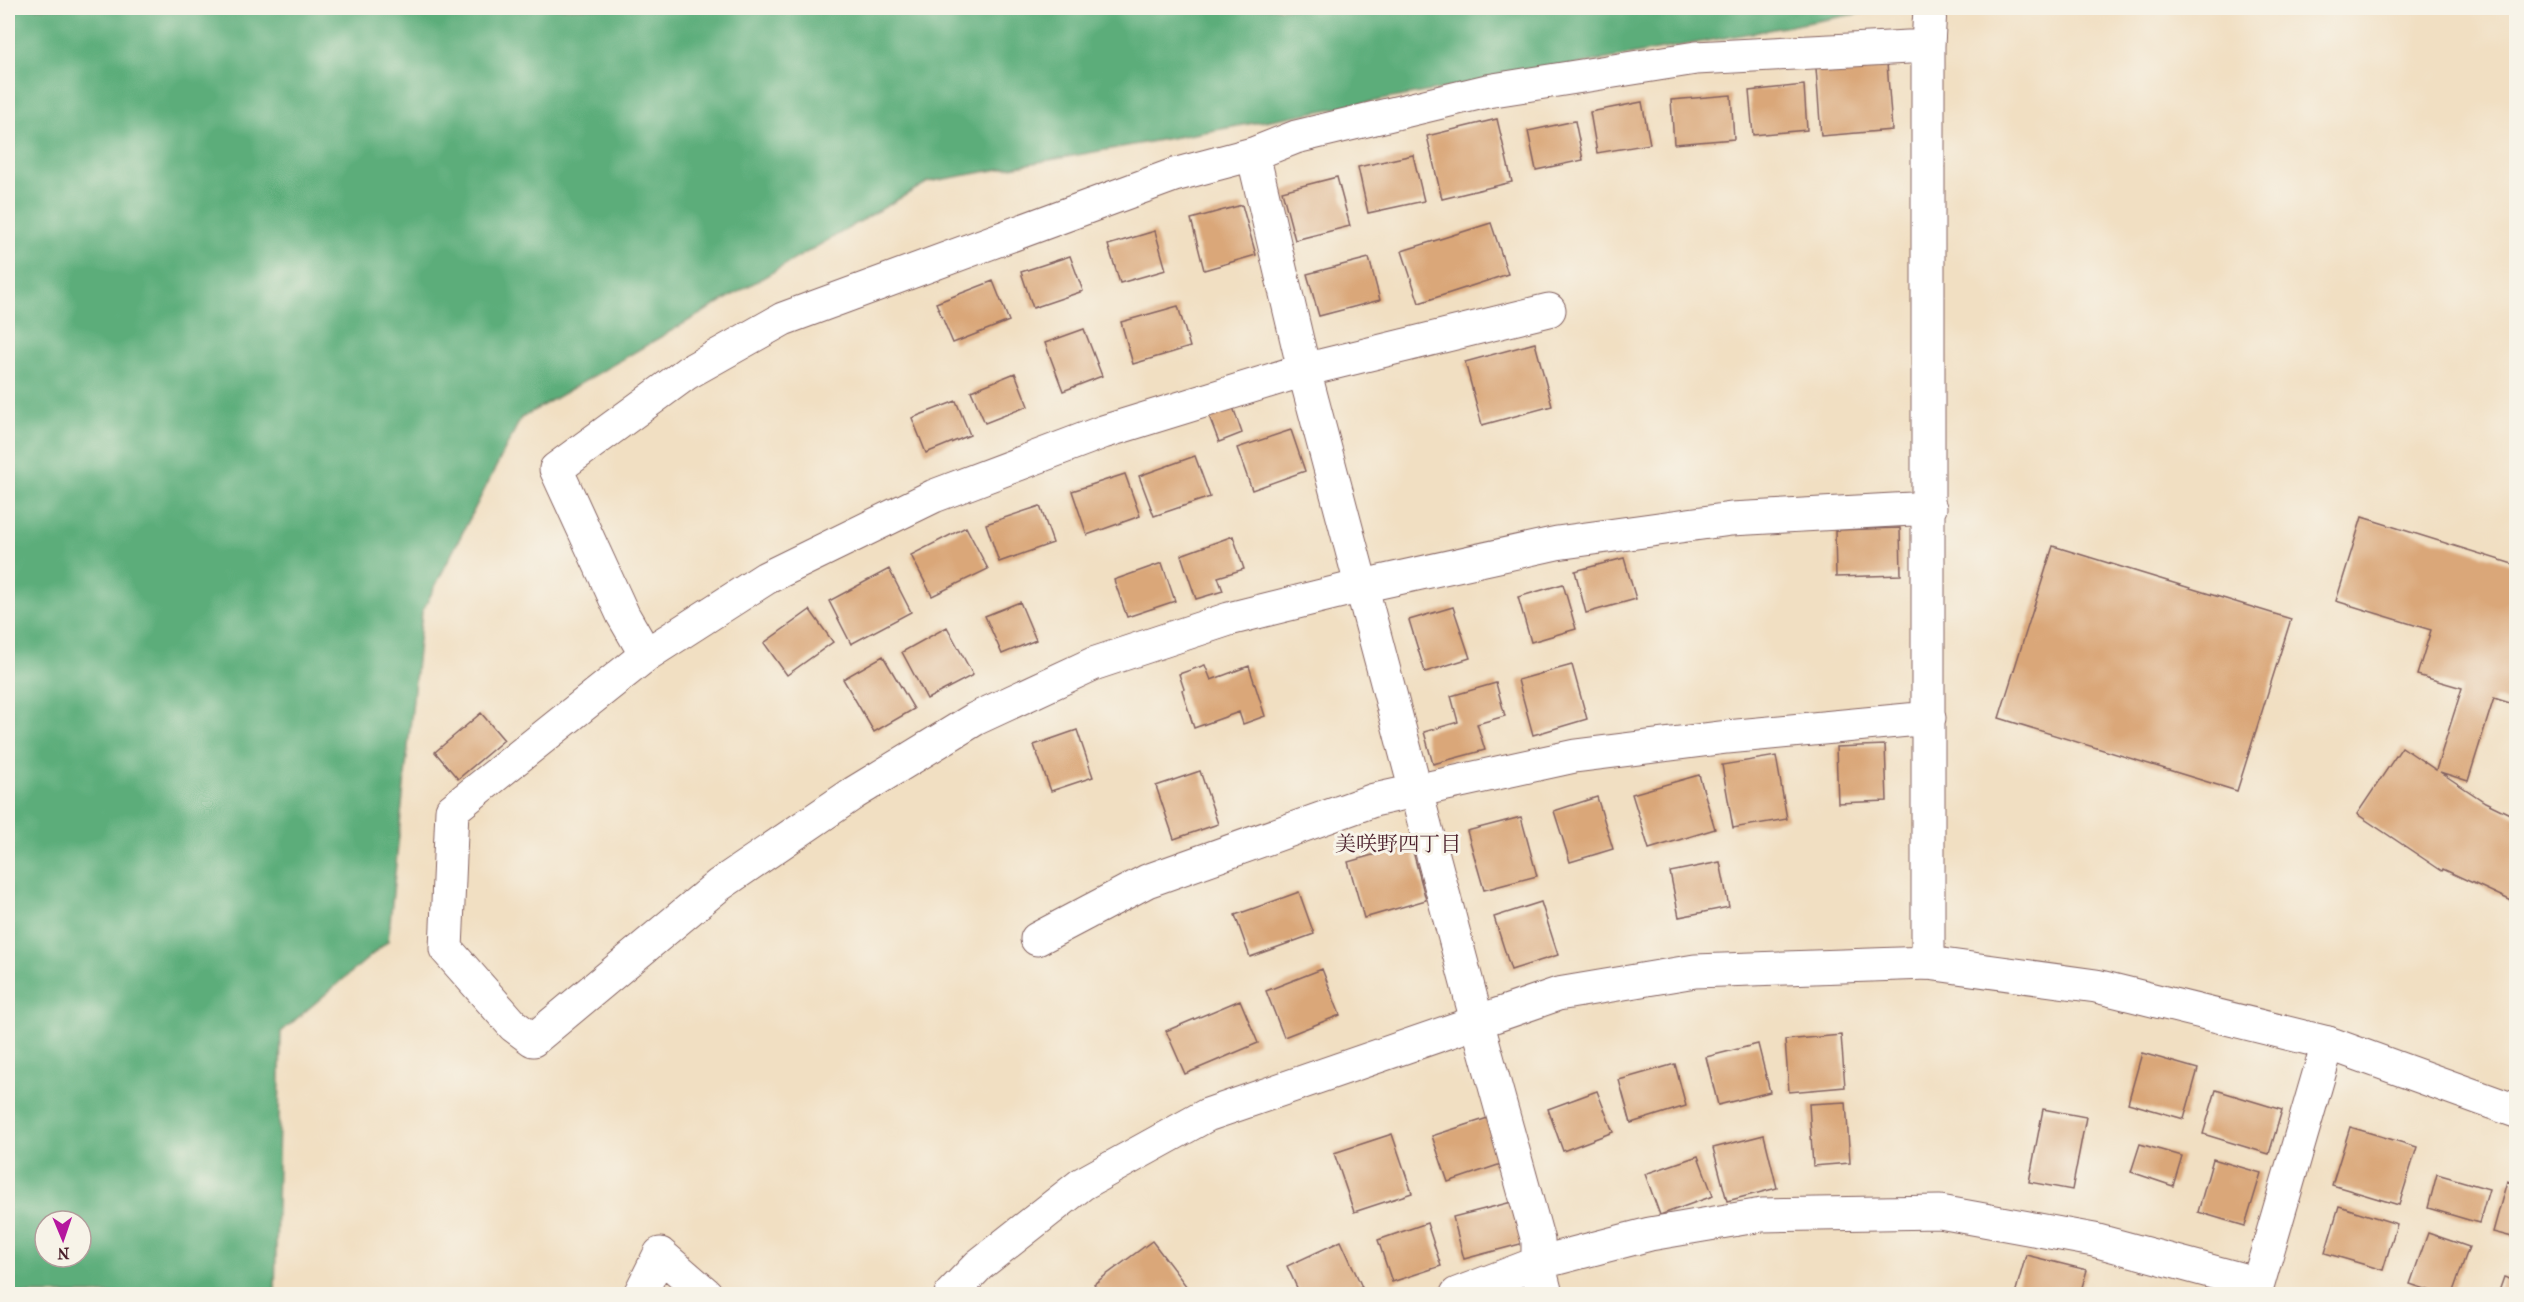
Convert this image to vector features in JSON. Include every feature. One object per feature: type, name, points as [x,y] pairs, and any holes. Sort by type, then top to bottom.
[{"type":"street","points":[[1928,963],[1930,8]]},
{"type":"street","points":[[646,655],[623,615],[556,469],[687,373],[783,319],[1174,175],[1253,154],[1296,137],[1487,91],[1696,58],[1929,46]]},
{"type":"street","points":[[1253,154],[1304,370],[1477,1021],[1538,1241],[1538,1263],[1546,1294]]},
{"type":"street","points":[[1549,310],[1304,370],[1103,432],[934,496],[766,578],[646,655],[452,810],[446,949],[514,1026],[533,1040],[719,885],[854,792],[975,719],[1093,664],[1229,620],[1362,586],[1557,543],[1719,520],[1930,508]]},
{"type":"street","points":[[1037,939],[1148,881],[1374,800],[1575,756],[1727,737],[1929,718]]},
{"type":"street","points":[[951,1294],[979,1265],[1082,1184],[1207,1115],[1558,994],[1695,971],[1928,963],[2096,986],[2328,1043],[2517,1111]]},
{"type":"street","points":[[1457,1294],[1538,1263],[1650,1233],[1762,1215],[1940,1212],[2094,1240],[2270,1289],[2328,1043]]},
{"type":"street","points":[[640,1294],[660,1254],[705,1294]]},
{"type":"green space","points":[[8,8],[1889,8],[928,182],[521,418],[422,612],[388,941],[281,1032],[275,1294],[8,1294]]},
{"type":"building","points":[[1887,63],[1892,130],[1821,136],[1816,68]]},
{"type":"building","points":[[1804,85],[1807,130],[1753,135],[1749,91]]},
{"type":"building","points":[[1731,95],[1734,139],[1674,144],[1671,100]]},
{"type":"building","points":[[1642,102],[1650,144],[1597,153],[1590,112]]},
{"type":"building","points":[[1497,119],[1512,182],[1442,199],[1427,136]]},
{"type":"building","points":[[1575,121],[1583,160],[1536,170],[1528,131]]},
{"type":"building","points":[[1413,155],[1424,201],[1368,213],[1358,167]]},
{"type":"building","points":[[1337,177],[1350,226],[1295,240],[1282,191]]},
{"type":"building","points":[[1242,205],[1256,255],[1204,270],[1191,219]]},
{"type":"building","points":[[1491,223],[1508,274],[1419,303],[1402,251]]},
{"type":"building","points":[[1155,231],[1166,270],[1120,283],[1108,245]]},
{"type":"building","points":[[1070,256],[1083,291],[1033,308],[1021,272]]},
{"type":"building","points":[[1369,258],[1380,300],[1319,316],[1307,274]]},
{"type":"building","points":[[993,281],[1009,321],[953,343],[936,303]]},
{"type":"building","points":[[1178,306],[1190,347],[1133,364],[1121,322]]},
{"type":"building","points":[[1084,329],[1102,376],[1063,391],[1045,343]]},
{"type":"building","points":[[1535,343],[1552,406],[1482,425],[1465,362]]},
{"type":"building","points":[[1015,373],[1028,406],[985,423],[971,391]]},
{"type":"building","points":[[956,401],[970,435],[926,453],[912,418]]},
{"type":"building","points":[[1233,407],[1242,433],[1219,442],[1209,416]]},
{"type":"building","points":[[1291,430],[1305,471],[1252,490],[1237,448]]},
{"type":"building","points":[[1195,456],[1210,497],[1154,516],[1139,476]]},
{"type":"building","points":[[1125,474],[1140,516],[1087,535],[1072,491]]},
{"type":"building","points":[[1040,506],[1053,543],[999,562],[986,524]]},
{"type":"building","points":[[2362,517],[2516,565],[2516,705],[2494,698],[2468,781],[2440,772],[2485,802],[2516,817],[2516,903],[2443,869],[2442,871],[2357,814],[2402,747],[2436,770],[2462,688],[2417,675],[2431,630],[2336,601]]},
{"type":"building","points":[[966,527],[988,569],[932,596],[911,555]]},
{"type":"building","points":[[1900,528],[1901,575],[1836,577],[1835,530]]},
{"type":"building","points":[[1233,536],[1244,569],[1218,577],[1223,591],[1196,599],[1181,555]]},
{"type":"building","points":[[2053,546],[2291,619],[2237,791],[1999,718]]},
{"type":"building","points":[[1624,558],[1636,599],[1586,613],[1575,571]]},
{"type":"building","points":[[1162,563],[1175,601],[1127,617],[1114,580]]},
{"type":"building","points":[[889,569],[911,612],[851,644],[829,601]]},
{"type":"building","points":[[1563,584],[1576,629],[1531,642],[1518,597]]},
{"type":"building","points":[[1020,602],[1036,640],[1002,654],[985,616]]},
{"type":"building","points":[[1453,607],[1470,658],[1425,672],[1409,620]]},
{"type":"building","points":[[810,610],[833,642],[787,675],[764,643]]},
{"type":"building","points":[[947,627],[973,675],[927,699],[902,652]]},
{"type":"building","points":[[883,656],[914,709],[874,732],[843,679]]},
{"type":"building","points":[[1205,665],[1211,680],[1249,666],[1265,716],[1243,724],[1239,712],[1194,728],[1179,674]]},
{"type":"building","points":[[1572,665],[1587,719],[1533,735],[1518,680]]},
{"type":"building","points":[[1496,683],[1505,716],[1477,724],[1485,750],[1433,764],[1424,732],[1458,722],[1451,696]]},
{"type":"building","points":[[481,713],[504,740],[458,779],[435,752]]},
{"type":"building","points":[[1077,730],[1093,777],[1051,791],[1034,745]]},
{"type":"building","points":[[1885,745],[1887,801],[1838,803],[1836,747]]},
{"type":"building","points":[[1776,756],[1787,819],[1733,828],[1722,765]]},
{"type":"building","points":[[1200,771],[1218,824],[1174,839],[1156,786]]},
{"type":"building","points":[[1699,775],[1715,829],[1649,849],[1632,794]]},
{"type":"building","points":[[1597,797],[1613,849],[1570,862],[1554,811]]},
{"type":"building","points":[[1521,817],[1537,876],[1484,890],[1467,831]]},
{"type":"building","points":[[1411,844],[1426,900],[1364,918],[1348,862]]},
{"type":"building","points":[[1720,862],[1729,907],[1679,917],[1670,872]]},
{"type":"building","points":[[1299,892],[1314,934],[1250,957],[1235,915]]},
{"type":"building","points":[[1541,902],[1558,955],[1511,970],[1494,917]]},
{"type":"building","points":[[1322,969],[1340,1015],[1284,1037],[1266,991]]},
{"type":"building","points":[[1240,1000],[1258,1043],[1185,1074],[1166,1031]]},
{"type":"building","points":[[1841,1035],[1845,1087],[1789,1092],[1785,1040]]},
{"type":"building","points":[[1758,1044],[1770,1092],[1718,1105],[1706,1057]]},
{"type":"building","points":[[2142,1053],[2198,1069],[2184,1119],[2128,1103]]},
{"type":"building","points":[[1675,1064],[1686,1106],[1631,1123],[1619,1080]]},
{"type":"building","points":[[2216,1090],[2282,1110],[2269,1154],[2203,1134]]},
{"type":"building","points":[[1597,1091],[1613,1132],[1563,1151],[1548,1109]]},
{"type":"building","points":[[1846,1102],[1850,1163],[1813,1166],[1809,1104]]},
{"type":"building","points":[[2043,1109],[2086,1117],[2072,1190],[2029,1182]]},
{"type":"building","points":[[1491,1117],[1507,1162],[1448,1182],[1432,1136]]},
{"type":"building","points":[[2350,1127],[2417,1147],[2399,1205],[2332,1185]]},
{"type":"building","points":[[1392,1134],[1412,1193],[1354,1212],[1334,1153]]},
{"type":"building","points":[[1764,1135],[1777,1188],[1727,1201],[1713,1148]]},
{"type":"building","points":[[2140,1144],[2182,1156],[2173,1186],[2131,1172]]},
{"type":"building","points":[[1698,1156],[1713,1196],[1660,1215],[1645,1174]]},
{"type":"building","points":[[2213,1159],[2261,1173],[2245,1226],[2198,1212]]},
{"type":"building","points":[[2437,1174],[2489,1189],[2479,1223],[2428,1208]]},
{"type":"building","points":[[2507,1181],[2516,1184],[2516,1238],[2493,1232]]},
{"type":"building","points":[[1512,1202],[1524,1243],[1464,1259],[1453,1217]]},
{"type":"building","points":[[2339,1206],[2397,1224],[2383,1270],[2325,1253]]},
{"type":"building","points":[[1427,1223],[1441,1266],[1392,1282],[1378,1240]]},
{"type":"building","points":[[2428,1233],[2469,1247],[2452,1294],[2440,1294],[2410,1284]]},
{"type":"building","points":[[1152,1241],[1187,1287],[1177,1294],[1102,1294],[1094,1284]]},
{"type":"building","points":[[1341,1241],[1362,1287],[1346,1294],[1300,1294],[1287,1266]]},
{"type":"building","points":[[2026,1255],[2087,1270],[2080,1294],[2015,1294]]},
{"type":"building","points":[[2504,1277],[2516,1281],[2516,1294],[2498,1294]]},
{"type":"district","name":"美咲野四丁目","points":[[1398,844]]}]
